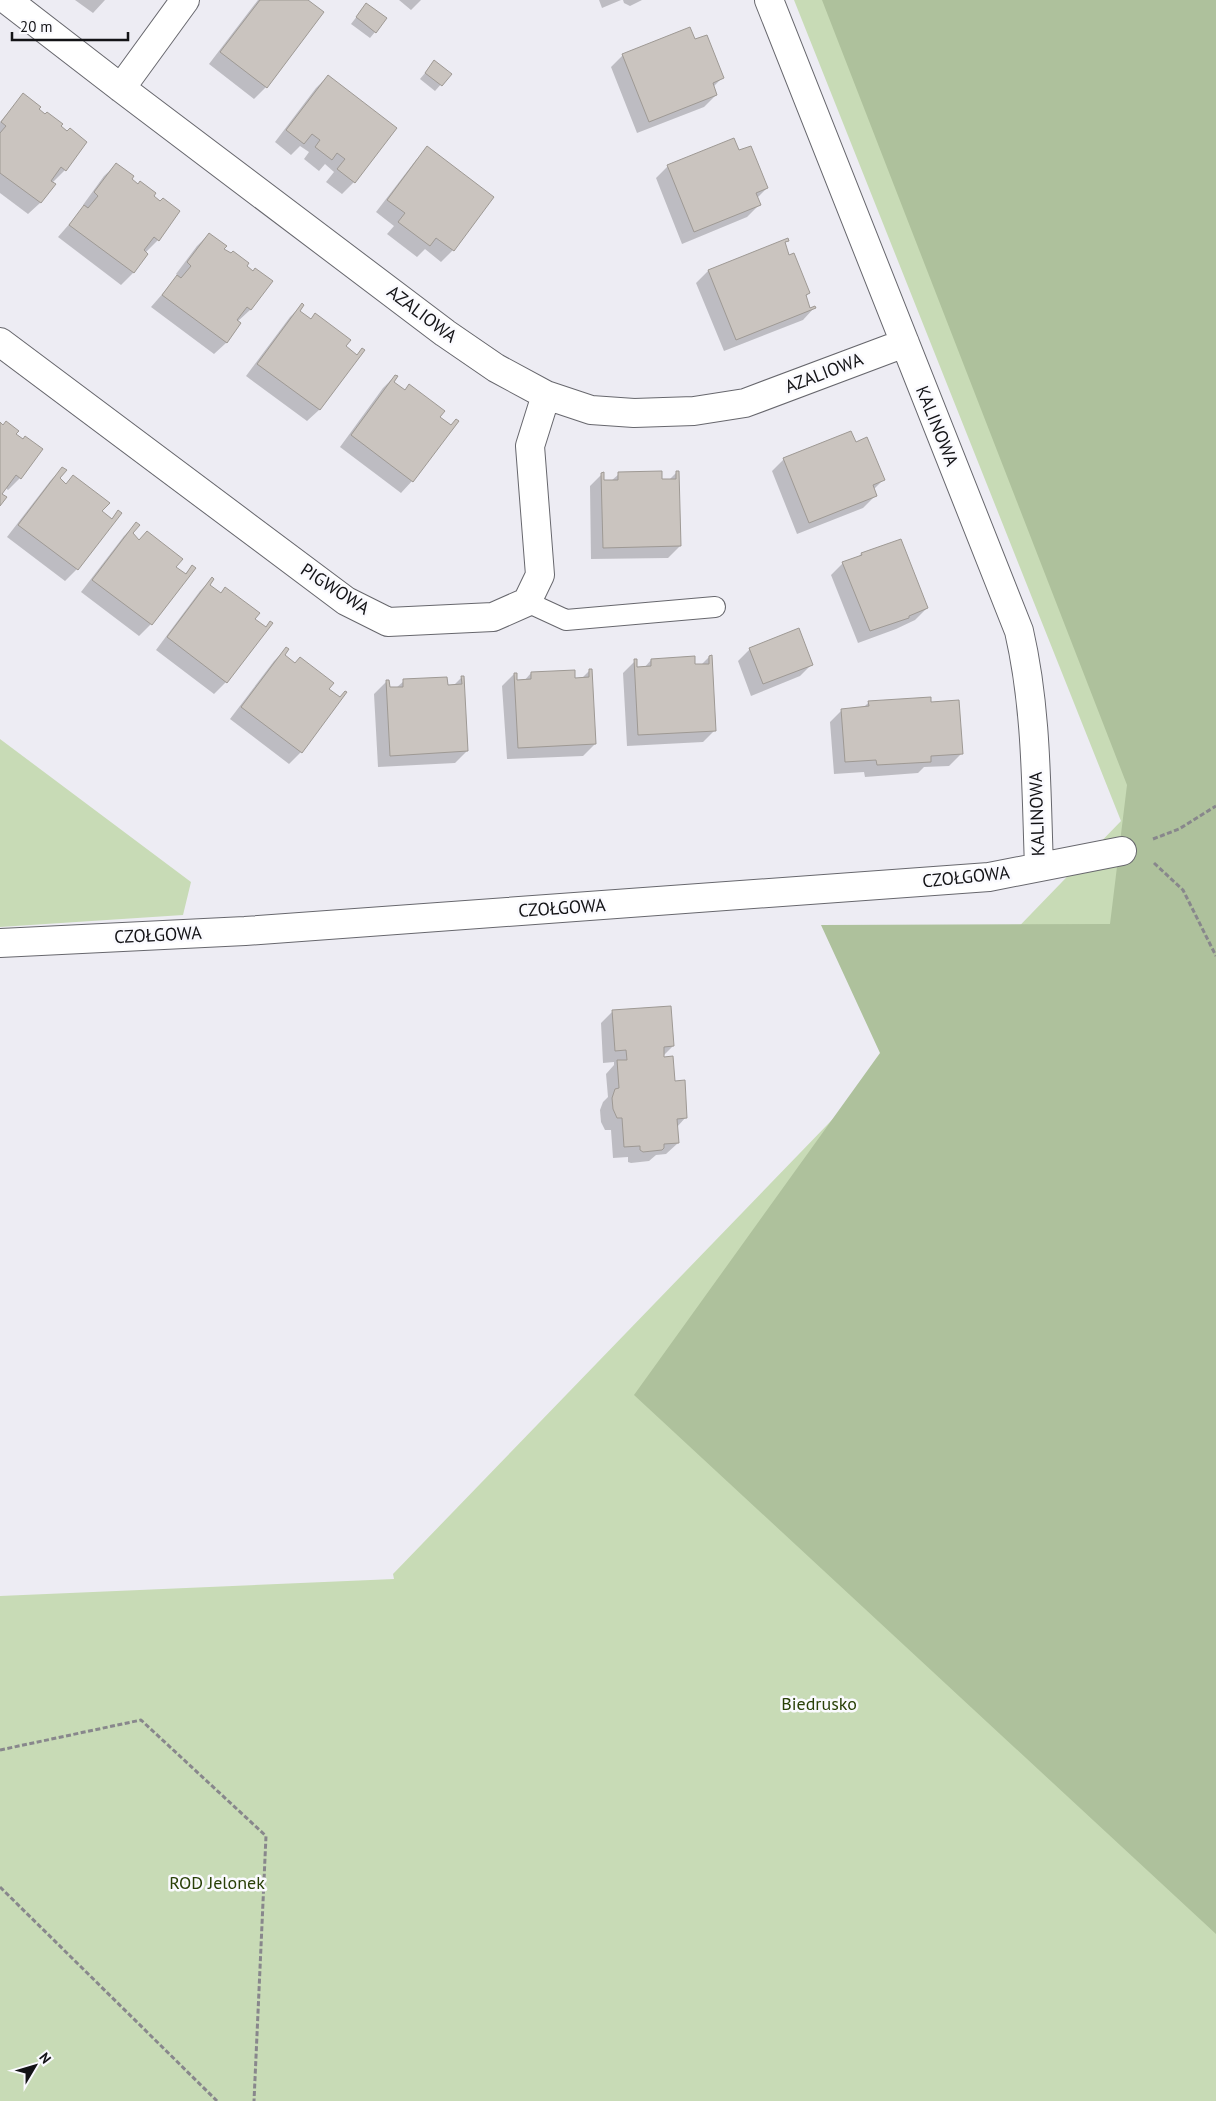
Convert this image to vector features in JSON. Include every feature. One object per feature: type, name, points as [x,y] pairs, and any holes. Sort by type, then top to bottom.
[{"type":"street","name":"AZALIOWA","points":[[7,0],[445,333],[496,368],[546,395],[591,410],[634,413],[694,411],[745,403],[904,343]]},
{"type":"street","points":[[121,88],[185,0]]},
{"type":"street","name":"KALINOWA","points":[[769,0],[1019,631],[1028,670],[1033,713],[1039,867]]},
{"type":"street","name":"PIGWOWA","points":[[0,342],[346,601],[388,622],[493,617],[526,602]]},
{"type":"street","points":[[526,602],[540,575],[530,446],[546,395]]},
{"type":"street","name":"CZOŁGOWA","points":[[0,943],[245,931],[989,877],[1122,852]]},
{"type":"lane","points":[[526,602],[566,620],[715,607]]},
{"type":"path","points":[[1122,852],[1178,829],[1216,806]]},
{"type":"path","points":[[0,1750],[141,1720],[266,1836],[254,2101]]},
{"type":"path","points":[[0,1887],[217,2101]]},
{"type":"green space","name":"Biedrusko","points":[[794,0],[1216,0],[1216,2101],[0,2101],[0,1596],[394,1579],[393,1574],[1121,821]]},
{"type":"green space","points":[[822,0],[1216,0],[1216,1934],[634,1395],[880,1053],[821,925],[1110,924],[1127,785]]},
{"type":"green space","points":[[0,739],[191,882],[183,915],[0,927]]},
{"type":"building","points":[[260,0],[308,0],[324,12],[267,88],[220,52]]},
{"type":"building","points":[[366,3],[387,18],[376,33],[356,17]]},
{"type":"building","points":[[690,27],[695,39],[707,35],[724,78],[713,83],[717,95],[649,122],[622,54]]},
{"type":"building","points":[[434,60],[452,74],[442,86],[425,73]]},
{"type":"building","points":[[328,75],[397,128],[355,183],[337,169],[345,159],[337,153],[332,160],[315,147],[320,140],[312,134],[304,144],[286,130]]},
{"type":"building","points":[[23,93],[41,107],[39,109],[45,114],[47,112],[63,124],[61,126],[67,131],[70,128],[87,142],[66,171],[61,167],[51,181],[56,184],[41,203],[0,173],[0,133],[6,126],[1,122]]},
{"type":"building","points":[[734,138],[739,150],[751,146],[768,188],[756,193],[761,205],[694,232],[667,165]]},
{"type":"building","points":[[427,146],[494,197],[454,251],[436,238],[430,246],[398,222],[405,213],[387,200]]},
{"type":"building","points":[[116,163],[134,176],[132,179],[138,184],[140,181],[156,193],[154,196],[160,201],[163,198],[180,211],[159,241],[154,237],[144,250],[148,254],[134,273],[69,225],[84,205],[88,208],[98,196],[94,192]]},
{"type":"building","points":[[209,233],[227,246],[224,249],[231,253],[233,251],[249,263],[247,266],[253,271],[255,268],[273,281],[251,310],[247,307],[237,320],[241,323],[227,343],[162,295],[177,275],[181,278],[191,266],[187,262]]},
{"type":"building","points":[[788,238],[789,241],[785,242],[789,255],[794,253],[810,293],[806,295],[810,308],[815,306],[816,308],[736,340],[708,270]]},
{"type":"building","points":[[302,303],[304,305],[300,311],[311,319],[315,313],[351,340],[346,346],[357,355],[362,348],[365,350],[320,410],[257,364]]},
{"type":"building","points":[[395,375],[398,376],[394,382],[405,390],[409,384],[445,411],[440,417],[451,425],[456,419],[459,421],[413,482],[351,435]]},
{"type":"building","points":[[6,421],[19,431],[16,434],[23,439],[25,436],[43,449],[21,479],[16,475],[2,494],[7,497],[0,506],[0,422],[3,425]]},
{"type":"building","points":[[851,431],[856,442],[867,437],[885,480],[873,485],[877,496],[809,523],[783,458]]},
{"type":"building","points":[[62,467],[67,470],[60,478],[66,484],[73,475],[110,503],[102,511],[112,519],[118,510],[122,513],[78,570],[18,525]]},
{"type":"building","points":[[662,471],[662,479],[676,479],[676,471],[679,471],[681,546],[603,548],[601,473],[604,472],[604,480],[618,480],[618,472]]},
{"type":"building","points":[[136,522],[140,525],[133,533],[139,540],[147,531],[183,559],[176,567],[186,574],[192,565],[196,568],[152,625],[92,580]]},
{"type":"building","points":[[901,539],[928,608],[909,616],[909,618],[870,631],[842,562]]},
{"type":"building","points":[[212,577],[214,579],[210,585],[221,593],[225,587],[260,613],[255,619],[266,627],[270,621],[273,623],[227,683],[167,637]]},
{"type":"building","points":[[799,628],[813,665],[763,684],[749,648]]},
{"type":"building","points":[[286,647],[289,649],[285,655],[295,663],[300,657],[334,683],[329,689],[340,697],[345,691],[347,692],[302,753],[241,707]]},
{"type":"building","points":[[712,655],[716,731],[638,735],[634,659],[637,659],[637,667],[651,666],[651,659],[695,656],[695,664],[709,664],[709,656]]},
{"type":"building","points":[[589,669],[592,669],[596,744],[518,748],[514,673],[517,673],[517,680],[531,679],[531,672],[575,670],[575,678],[589,677]]},
{"type":"building","points":[[461,676],[464,676],[468,751],[390,756],[386,680],[389,680],[390,687],[403,687],[403,679],[447,677],[448,685],[462,684]]},
{"type":"building","points":[[931,697],[931,702],[959,700],[963,754],[931,756],[931,762],[877,765],[876,760],[845,762],[841,709],[869,706],[868,701]]},
{"type":"building","points":[[671,1006],[674,1046],[664,1047],[664,1057],[673,1056],[675,1081],[685,1080],[687,1118],[677,1119],[679,1143],[664,1144],[662,1150],[643,1152],[640,1150],[640,1146],[624,1147],[622,1118],[617,1118],[613,1109],[612,1098],[615,1089],[619,1088],[617,1060],[627,1060],[626,1050],[615,1051],[612,1010]]},
{"type":"park label","name":"ROD Jelonek","points":[[217,1883]]}]
